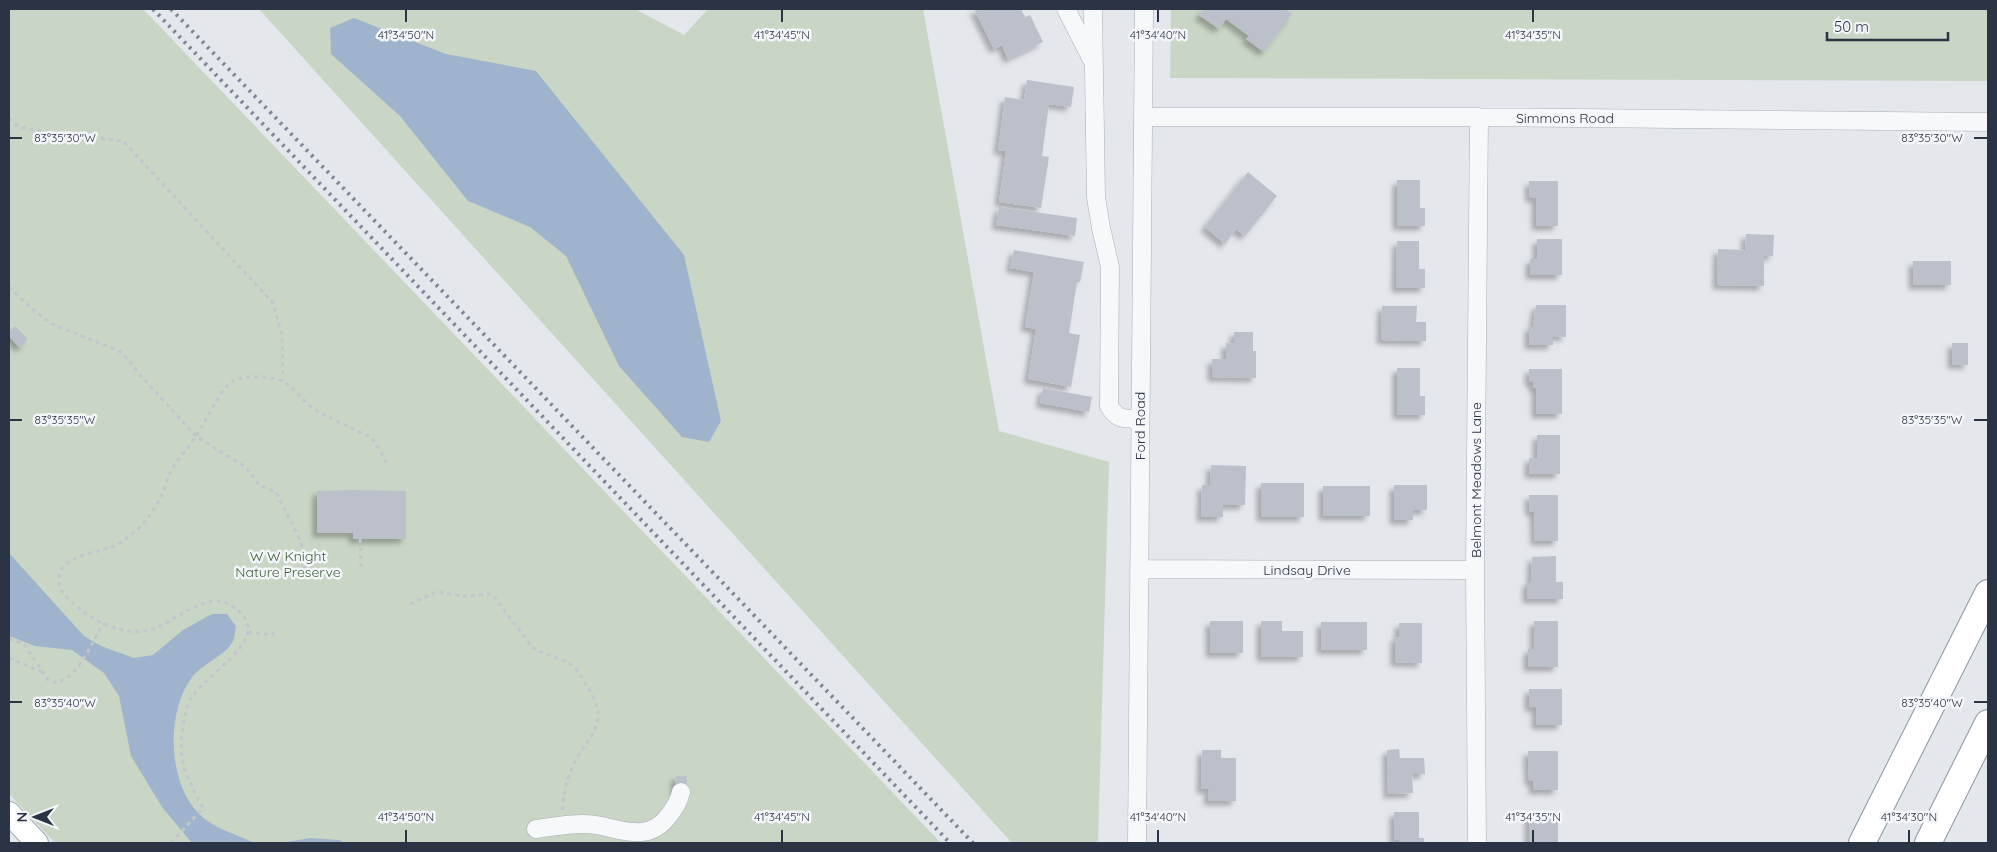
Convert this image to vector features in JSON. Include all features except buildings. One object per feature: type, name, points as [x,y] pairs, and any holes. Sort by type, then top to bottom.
[{"type":"highway","points":[[1862,843],[1988,594]]},
{"type":"highway","points":[[1928,843],[1988,723]]},
{"type":"main road","points":[[9,813],[37,843]]},
{"type":"street","points":[[1066,9],[1094,62]]},
{"type":"street","points":[[1093,9],[1096,197],[1110,268],[1109,406],[1114,416],[1140,419]]},
{"type":"street","name":"Ford Road","points":[[1137,843],[1144,9]]},
{"type":"street","name":"Simmons Road","points":[[1143,117],[1479,117],[1988,122]]},
{"type":"street","name":"Belmont Meadows Lane","points":[[1477,843],[1475,570],[1479,117]]},
{"type":"street","name":"Lindsay Drive","points":[[1139,569],[1475,570]]},
{"type":"street","points":[[536,829],[588,824],[639,833],[651,831],[660,826],[670,814],[682,792]]},
{"type":"path","points":[[9,118],[27,129],[123,141],[272,303],[282,334],[282,381]]},
{"type":"path","points":[[9,287],[32,309],[52,324],[119,351],[196,436],[245,467],[259,485],[276,492],[301,542],[306,583]]},
{"type":"path","points":[[171,843],[203,808],[187,778],[181,758],[182,733],[186,710],[200,687],[242,645],[248,632],[244,617],[229,604],[216,600],[203,603],[157,628],[145,631],[121,630],[103,623],[69,600],[61,589],[59,581],[60,573],[64,566],[72,559],[113,546],[126,539],[140,526],[154,509],[164,491],[172,468],[196,436],[222,393],[231,382],[239,378],[248,376],[282,381],[312,407],[372,439],[388,467]]},
{"type":"path","points":[[360,539],[361,569]]},
{"type":"path","points":[[410,604],[436,592],[463,596],[492,594],[502,604],[532,647],[571,664],[576,669],[597,705],[599,712],[595,731],[576,759],[565,789],[563,818],[565,825]]},
{"type":"path","points":[[9,638],[24,644],[42,672],[52,682],[63,682],[74,673],[103,623]]},
{"type":"path","points":[[248,632],[272,635],[273,629]]},
{"type":"path","points":[[9,658],[42,672]]},
{"type":"green space","name":"W W Knight Nature Preserve","points":[[9,9],[143,9],[941,843],[55,843],[9,794]]},
{"type":"green space","points":[[259,9],[635,9],[684,35],[708,9],[923,9],[999,431],[1109,462],[1098,843],[1012,843]]},
{"type":"green space","points":[[1171,9],[1988,9],[1988,81],[1170,78]]},
{"type":"water","points":[[354,18],[446,54],[536,71],[684,255],[721,421],[709,442],[682,437],[619,366],[566,256],[530,227],[468,201],[400,116],[331,54],[330,28]]},
{"type":"water","points":[[9,553],[84,636],[101,646],[134,658],[153,655],[183,630],[212,614],[227,614],[236,626],[234,639],[225,651],[202,667],[193,676],[184,692],[177,710],[174,730],[174,751],[177,771],[183,790],[193,807],[211,823],[254,843],[192,843],[162,807],[131,756],[119,696],[104,673],[72,650],[35,646],[9,636]]},
{"type":"water","points":[[310,838],[340,840],[344,843],[258,843],[287,842]]},
{"type":"railway","points":[[153,9],[950,843]]},
{"type":"railway","points":[[171,9],[973,843]]}]
